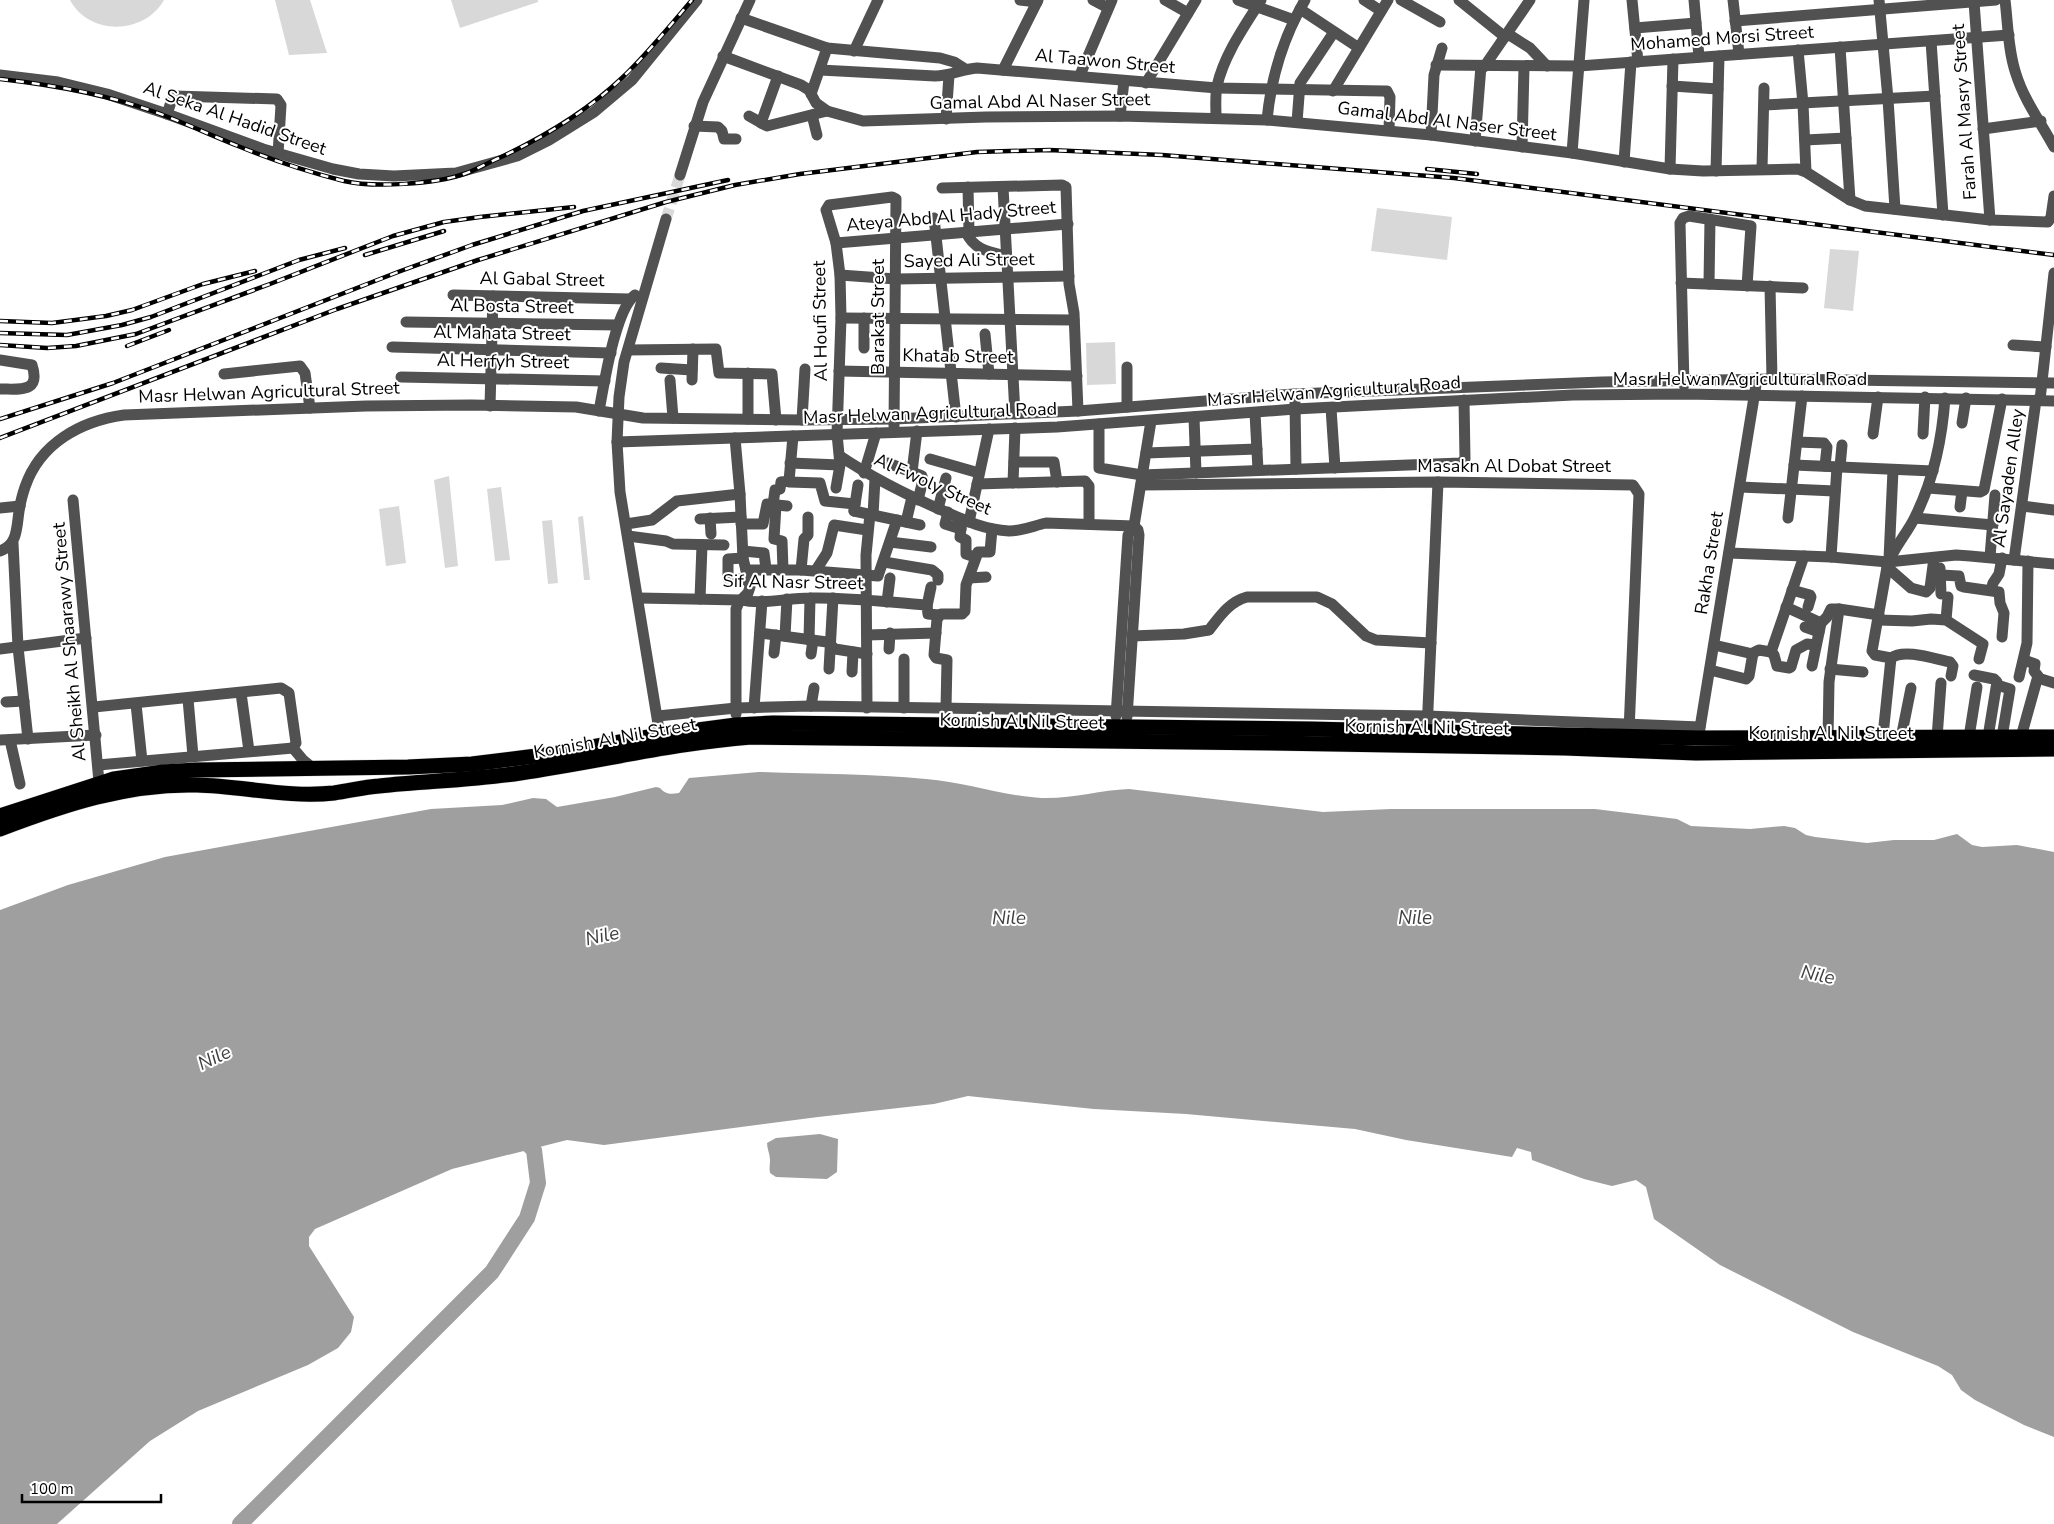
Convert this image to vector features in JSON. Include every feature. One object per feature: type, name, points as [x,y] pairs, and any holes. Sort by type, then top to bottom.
[{"type":"highway","name":"Kornish Al Nil Street","points":[[0,829],[41,813],[89,799],[120,791],[155,786],[214,785],[298,794],[335,793],[379,786],[520,773],[736,725],[781,723],[1426,732],[1566,741],[1696,753],[1882,745],[2054,749]]},
{"type":"highway","name":"Kornish Al Nil Street","points":[[0,816],[99,782],[179,770],[440,766],[661,742],[776,737],[1566,741],[1629,729],[1828,738],[1882,745],[1901,738],[2054,737]]},
{"type":"highway","points":[[331,768],[326,782],[335,793]]},
{"type":"highway","points":[[298,794],[304,786],[307,769]]},
{"type":"street","name":"Al Seka Al Hadid Street","points":[[0,75],[58,82],[107,94],[278,154],[333,169],[359,174],[394,176],[456,173],[518,156],[594,112],[622,90],[641,70],[697,0]]},
{"type":"street","points":[[680,175],[694,126],[723,56],[750,0]]},
{"type":"street","points":[[854,51],[878,0]]},
{"type":"street","points":[[1003,70],[1038,1],[1020,0]]},
{"type":"street","points":[[1080,75],[1110,4],[1093,0]]},
{"type":"street","points":[[1165,0],[1188,13]]},
{"type":"street","points":[[1146,83],[1196,0]]},
{"type":"street","points":[[1238,0],[1300,10],[1359,48]]},
{"type":"street","points":[[1364,0],[1381,11]]},
{"type":"street","points":[[1333,91],[1388,0]]},
{"type":"street","points":[[1401,0],[1440,22]]},
{"type":"street","points":[[1475,141],[1482,67],[1507,35],[1530,0]]},
{"type":"street","points":[[1572,153],[1584,0]]},
{"type":"street","points":[[1624,162],[1635,62],[1636,28],[1632,0]]},
{"type":"street","points":[[1694,0],[1699,58]]},
{"type":"street","points":[[1732,0],[1739,54]]},
{"type":"street","points":[[1735,21],[1879,5],[1996,0]]},
{"type":"street","points":[[2005,0],[2015,72],[2022,89],[2054,147]]},
{"type":"street","points":[[1462,1],[1507,35],[1530,48],[1547,66]]},
{"type":"street","name":"Farah Al Masry Street","points":[[1972,1],[1990,220]]},
{"type":"street","points":[[1216,117],[1217,88],[1222,71],[1232,48],[1259,4]]},
{"type":"street","points":[[1879,5],[1884,44],[1895,209]]},
{"type":"street","points":[[1267,120],[1270,90],[1300,10]]},
{"type":"street","points":[[741,18],[827,48],[940,58],[954,62],[965,69]]},
{"type":"street","points":[[1636,28],[1696,23]]},
{"type":"street","points":[[1296,122],[1298,90],[1303,78],[1334,32]]},
{"type":"street","name":"Mohamed Morsi Street","points":[[1436,65],[1482,67],[1579,66],[2009,35]]},
{"type":"street","points":[[1931,41],[1943,215]]},
{"type":"street","points":[[1840,47],[1850,200]]},
{"type":"street","points":[[811,94],[827,48]]},
{"type":"street","points":[[1431,135],[1436,65],[1442,48]]},
{"type":"street","points":[[1798,50],[1806,172]]},
{"type":"street","name":"Gamal Abd Al Naser Street","points":[[723,56],[805,87],[816,103],[827,111],[850,119],[869,122],[1120,116],[1216,117],[1389,130],[1572,153],[1670,169],[1716,171],[1789,168],[1806,172],[1850,200],[1864,206],[1990,220],[2048,222],[2051,217],[2054,196]]},
{"type":"street","points":[[1716,171],[1719,56]]},
{"type":"street","points":[[1670,169],[1673,59]]},
{"type":"street","points":[[1522,147],[1524,67]]},
{"type":"street","name":"Al Taawon Street","points":[[820,70],[902,76],[949,75],[965,69],[977,68],[1080,75],[1146,83],[1217,88],[1384,91],[1389,93],[1390,97],[1389,130]]},
{"type":"street","points":[[946,119],[949,75]]},
{"type":"street","points":[[761,123],[778,76]]},
{"type":"street","points":[[1120,116],[1124,80]]},
{"type":"street","points":[[1672,86],[1718,89]]},
{"type":"street","points":[[1762,169],[1764,88]]},
{"type":"street","points":[[167,114],[172,99],[175,96],[277,98],[281,105],[278,154]]},
{"type":"street","points":[[1764,105],[1935,96]]},
{"type":"street","points":[[748,116],[768,126],[827,111]]},
{"type":"street","points":[[812,115],[817,135]]},
{"type":"street","points":[[1983,129],[2040,122]]},
{"type":"street","points":[[694,126],[718,127],[722,131],[723,138],[736,139]]},
{"type":"street","points":[[1805,140],[1846,138]]},
{"type":"street","points":[[1003,186],[1015,414]]},
{"type":"street","points":[[942,188],[1064,186],[1067,189],[1078,411]]},
{"type":"street","points":[[968,187],[968,232],[974,245],[980,249],[1006,256]]},
{"type":"street","name":"Al Houfi Street","points":[[836,488],[840,460],[837,420],[841,318],[840,275],[836,243],[826,210],[829,205],[892,197],[896,199],[896,202]]},
{"type":"street","name":"Barakat Street","points":[[894,432],[896,202]]},
{"type":"street","points":[[1684,394],[1680,223],[1683,218],[1689,216],[1752,226],[1747,286]]},
{"type":"street","points":[[934,218],[956,416]]},
{"type":"street","points":[[661,742],[639,598],[620,492],[617,442],[621,380],[644,292],[666,219]]},
{"type":"street","points":[[1709,284],[1710,219]]},
{"type":"street","name":"Ateya Abd Al Hady Street","points":[[836,243],[1068,224]]},
{"type":"street","name":"Al Sayaden Alley","points":[[2014,560],[2038,400],[2048,383],[2046,347],[2051,323],[2054,273]]},
{"type":"street","name":"Sayed Ali Street","points":[[840,275],[896,279],[1070,276]]},
{"type":"street","points":[[1682,283],[1803,288]]},
{"type":"street","points":[[1770,286],[1772,380]]},
{"type":"street","points":[[599,411],[611,353],[623,310],[630,299],[636,294],[644,292]]},
{"type":"street","name":"Al Gabal Street","points":[[453,295],[630,299]]},
{"type":"street","points":[[490,406],[493,296]]},
{"type":"street","points":[[841,318],[1074,320]]},
{"type":"street","points":[[864,318],[864,348]]},
{"type":"street","name":"Al Bosta Street","points":[[406,322],[618,326]]},
{"type":"street","points":[[985,334],[989,374]]},
{"type":"street","points":[[2013,345],[2046,347]]},
{"type":"street","name":"Al Mahata Street","points":[[392,347],[611,353]]},
{"type":"street","points":[[661,368],[692,375],[693,349]]},
{"type":"street","points":[[628,350],[717,349],[719,373],[774,375],[776,420]]},
{"type":"street","points":[[0,360],[32,365],[34,382],[32,386],[21,389],[0,389]]},
{"type":"street","points":[[224,374],[300,366],[305,373],[310,408]]},
{"type":"street","points":[[1127,367],[1127,407]]},
{"type":"street","points":[[802,420],[805,369]]},
{"type":"street","name":"Khatab Street","points":[[839,371],[1077,376]]},
{"type":"street","points":[[748,373],[748,419]]},
{"type":"street","name":"Al Herfyh Street","points":[[401,377],[605,381]]},
{"type":"street","points":[[670,380],[673,418]]},
{"type":"street","name":"Rakha Street","points":[[1696,753],[1757,380]]},
{"type":"street","name":"Masr Helwan Agricultural Road","points":[[617,442],[1057,427],[1331,408],[1443,395],[1602,382],[1772,380],[2048,383]]},
{"type":"street","points":[[1294,394],[1296,469]]},
{"type":"street","name":"Masr Helwan Agricultural Road","points":[[618,415],[776,420],[894,420],[1078,411],[1294,394],[1443,395],[1464,400],[1684,394],[2054,400]]},
{"type":"street","points":[[1788,518],[1802,396]]},
{"type":"street","points":[[1873,434],[1878,397]]},
{"type":"street","points":[[1923,434],[1925,398]]},
{"type":"street","points":[[1888,563],[1915,518],[1928,488],[1939,447],[1945,398]]},
{"type":"street","points":[[1962,423],[1966,398]]},
{"type":"street","points":[[1991,590],[1999,574],[1990,491],[2002,399]]},
{"type":"street","points":[[1098,424],[1099,468],[1142,480],[1196,473],[1462,463],[1465,459],[1464,400]]},
{"type":"street","name":"Masr Helwan Agricultural Street","points":[[28,739],[18,647],[13,543],[26,485],[35,466],[65,436],[83,425],[103,418],[124,414],[366,406],[576,408],[618,415]]},
{"type":"street","points":[[1331,408],[1335,468]]},
{"type":"street","points":[[1057,412],[1057,427]]},
{"type":"street","points":[[1255,413],[1258,470]]},
{"type":"street","points":[[1194,417],[1196,473]]},
{"type":"street","points":[[1121,728],[1128,534],[1134,526],[1152,421]]},
{"type":"street","points":[[1013,483],[1015,428]]},
{"type":"street","points":[[975,557],[966,554],[966,540],[960,537],[977,484],[989,429]]},
{"type":"street","points":[[912,472],[918,432]]},
{"type":"street","points":[[864,473],[876,433]]},
{"type":"street","points":[[789,482],[792,436]]},
{"type":"street","points":[[735,438],[743,555],[749,590],[736,609],[736,725]]},
{"type":"street","points":[[1797,442],[1824,443],[1834,467],[1835,491],[1831,557]]},
{"type":"street","points":[[1834,467],[1842,445]]},
{"type":"street","points":[[1146,453],[1257,449]]},
{"type":"street","points":[[930,459],[979,473]]},
{"type":"street","points":[[790,463],[840,460]]},
{"type":"street","name":"Al Fwoly Street","points":[[840,460],[964,523],[992,529],[1020,531],[1046,523],[1134,526]]},
{"type":"street","points":[[1014,462],[1054,462],[1057,482]]},
{"type":"street","points":[[766,569],[764,553],[728,559],[728,578],[766,569],[816,570],[872,576],[880,575],[890,542],[915,498],[923,478],[888,463]]},
{"type":"street","points":[[1794,465],[1933,471]]},
{"type":"street","points":[[1892,470],[1888,563],[1873,653],[1892,658],[1902,654],[1950,662],[1953,665],[1951,676]]},
{"type":"street","points":[[943,511],[946,478]]},
{"type":"street","points":[[866,708],[866,600],[872,576],[868,530],[875,479]]},
{"type":"street","name":"Masakn Al Dobat Street","points":[[1142,480],[1629,484],[1636,487],[1639,494],[1629,729]]},
{"type":"street","points":[[783,569],[782,541],[774,539],[779,505],[775,490],[780,489],[781,482],[820,482],[825,501],[855,507],[871,514],[920,524]]},
{"type":"street","points":[[977,484],[1088,482],[1089,524]]},
{"type":"street","points":[[1426,732],[1438,482]]},
{"type":"street","points":[[1740,487],[1835,491]]},
{"type":"street","points":[[853,528],[858,488],[873,493]]},
{"type":"street","points":[[1928,488],[1990,491]]},
{"type":"street","points":[[1960,507],[1962,491]]},
{"type":"street","points":[[627,530],[652,520],[677,501],[740,494]]},
{"type":"street","name":"Al Sheikh Al Shaarawy Street","points":[[74,500],[94,707],[99,782]]},
{"type":"street","points":[[711,534],[705,519],[763,524],[767,505],[779,505]]},
{"type":"street","points":[[0,508],[20,506]]},
{"type":"street","points":[[2022,506],[2054,510]]},
{"type":"street","points":[[801,570],[804,539],[808,536],[808,517]]},
{"type":"street","points":[[1915,518],[1993,525]]},
{"type":"street","points":[[816,570],[827,553],[832,526],[868,530]]},
{"type":"street","points":[[1122,711],[1132,636],[1139,535],[1138,530],[1134,526]]},
{"type":"street","points":[[884,562],[932,570],[938,576],[927,606],[928,614],[962,614],[965,611],[965,592],[975,557],[978,552],[990,552],[992,529]]},
{"type":"street","points":[[627,530],[673,544],[724,545]]},
{"type":"street","points":[[890,542],[931,547]]},
{"type":"street","points":[[0,552],[13,543]]},
{"type":"street","points":[[700,599],[702,544]]},
{"type":"street","points":[[1729,553],[1831,557],[1888,563],[1956,555],[2054,564]]},
{"type":"street","points":[[1771,652],[1804,556]]},
{"type":"street","points":[[1888,563],[1911,588],[1926,592],[1930,588],[1937,558]]},
{"type":"street","points":[[1937,558],[1945,596],[1946,620]]},
{"type":"street","points":[[2019,677],[2027,643],[2028,561]]},
{"type":"street","points":[[1940,575],[1959,576],[1961,586],[1964,587],[2000,593],[2000,603],[2004,613],[2002,638]]},
{"type":"street","points":[[969,578],[986,577]]},
{"type":"street","points":[[887,602],[890,578]]},
{"type":"street","points":[[1792,590],[1811,596],[1808,607]]},
{"type":"street","points":[[1132,636],[1184,634],[1209,630],[1222,613],[1237,600],[1247,597],[1317,596],[1332,604],[1366,636],[1376,640],[1431,643]]},
{"type":"street","name":"Sif Al Nasr Street","points":[[639,598],[762,601],[833,598],[927,606]]},
{"type":"street","points":[[810,598],[811,654]]},
{"type":"street","points":[[829,669],[833,598]]},
{"type":"street","points":[[774,654],[781,636],[787,599]]},
{"type":"street","points":[[754,708],[762,601]]},
{"type":"street","points":[[1786,607],[1820,627]]},
{"type":"street","points":[[1835,609],[1879,618],[1946,620],[1984,644],[1979,659]]},
{"type":"street","points":[[1812,666],[1820,627],[1835,609]]},
{"type":"street","points":[[1828,738],[1830,670],[1835,609]]},
{"type":"street","points":[[939,615],[935,656],[947,660],[946,708]]},
{"type":"street","points":[[1805,627],[1820,627]]},
{"type":"street","points":[[760,632],[811,640],[830,644],[835,650],[866,654]]},
{"type":"street","points":[[889,649],[890,633]]},
{"type":"street","points":[[867,635],[936,633]]},
{"type":"street","points":[[0,649],[86,638]]},
{"type":"street","points":[[1710,670],[1747,678],[1753,654],[1759,650],[1771,652],[1774,655],[1778,670],[1790,668],[1796,650],[1808,644],[1816,645]]},
{"type":"street","points":[[1714,645],[1753,654]]},
{"type":"street","points":[[852,672],[853,652]]},
{"type":"street","points":[[1882,745],[1892,658]]},
{"type":"street","points":[[904,659],[904,708]]},
{"type":"street","points":[[2021,737],[2038,678],[2034,671],[2035,664],[2024,660]]},
{"type":"street","points":[[1830,670],[1862,672]]},
{"type":"street","points":[[1974,675],[1994,679],[1997,684],[2010,689],[1995,737]]},
{"type":"street","points":[[2038,678],[2054,683]]},
{"type":"street","points":[[1937,738],[1940,684]]},
{"type":"street","points":[[1969,737],[1977,687]]},
{"type":"street","points":[[94,707],[188,699],[281,688],[286,690],[290,697],[296,743],[293,748]]},
{"type":"street","points":[[812,706],[814,688]]},
{"type":"street","points":[[1901,738],[1911,688]]},
{"type":"street","points":[[241,693],[249,751]]},
{"type":"street","points":[[188,699],[193,756]]},
{"type":"street","points":[[6,702],[24,701]]},
{"type":"street","points":[[136,704],[142,761]]},
{"type":"street","points":[[658,716],[736,708],[812,706],[1428,716],[1629,729]]},
{"type":"street","points":[[20,784],[5,740],[96,735]]},
{"type":"street","points":[[98,765],[293,748]]},
{"type":"street","points":[[293,748],[303,760],[307,769]]},
{"type":"shaded area","points":[[70,0],[164,0],[155,12],[144,20],[117,27],[103,25],[90,20],[79,12]]},
{"type":"shaded area","points":[[275,0],[310,0],[327,53],[289,55]]},
{"type":"shaded area","points":[[451,0],[538,0],[538,2],[460,28]]},
{"type":"shaded area","points":[[1377,208],[1452,217],[1447,260],[1371,251]]},
{"type":"shaded area","points":[[1830,249],[1859,251],[1853,311],[1824,308]]},
{"type":"shaded area","points":[[1115,342],[1116,384],[1087,385],[1086,343]]},
{"type":"shaded area","points":[[449,476],[458,566],[445,568],[434,480]]},
{"type":"shaded area","points":[[501,487],[510,560],[495,561],[487,489]]},
{"type":"shaded area","points":[[399,506],[406,563],[386,566],[379,509]]},
{"type":"shaded area","points":[[583,516],[590,580],[584,580],[578,517]]},
{"type":"shaded area","points":[[552,520],[558,583],[548,584],[542,521]]},
{"type":"water","name":"Nile","points":[[759,772],[926,779],[1013,795],[1042,798],[1129,789],[1323,812],[1391,809],[1595,809],[1677,819],[1691,826],[1750,829],[1784,826],[1795,828],[1806,835],[1815,837],[1867,843],[1894,840],[1934,840],[1957,834],[1972,845],[1982,847],[2017,845],[2054,852],[2054,1437],[2024,1425],[1975,1400],[1961,1390],[1952,1375],[1938,1366],[1853,1332],[1720,1265],[1654,1219],[1646,1187],[1636,1180],[1612,1186],[1584,1179],[1532,1160],[1531,1152],[1517,1148],[1512,1157],[1406,1140],[1355,1129],[1186,1114],[1094,1109],[968,1096],[934,1104],[604,1145],[567,1140],[452,1169],[315,1229],[309,1237],[309,1246],[354,1317],[351,1332],[338,1348],[308,1365],[198,1411],[150,1441],[57,1524],[0,1524],[0,910],[68,885],[165,857],[431,809],[502,805],[533,798],[546,799],[557,807],[615,797],[656,787],[669,794],[679,793],[689,778]]},
{"type":"water","points":[[820,1134],[838,1139],[837,1172],[827,1179],[776,1177],[770,1173],[767,1143],[776,1138]]},
{"type":"waterway","points":[[240,1524],[492,1272],[527,1218],[538,1183],[534,1150],[518,1135]]},
{"type":"tunnel","points":[[666,219],[680,175]]},
{"type":"railway","points":[[0,79],[40,84],[117,100],[155,112],[264,156],[344,181],[371,184],[404,184],[437,180],[473,171],[564,123],[594,102],[622,78],[692,0]]},
{"type":"railway","points":[[0,438],[337,309],[478,260],[666,202],[735,185],[800,174],[977,152],[1049,150],[1162,155],[1454,178],[2054,255]]},
{"type":"railway","points":[[1427,169],[1477,174]]},
{"type":"railway","points":[[0,419],[113,383],[472,245],[583,211],[728,180]]},
{"type":"railway","points":[[0,345],[47,348],[76,346],[136,334],[393,236],[444,222],[574,207]]},
{"type":"railway","points":[[365,255],[444,231]]},
{"type":"railway","points":[[0,333],[67,335],[122,325],[151,317],[299,260],[345,248]]},
{"type":"railway","points":[[0,321],[52,323],[106,316],[132,310],[203,284],[255,271]]},
{"type":"railway","points":[[127,346],[169,330]]}]
